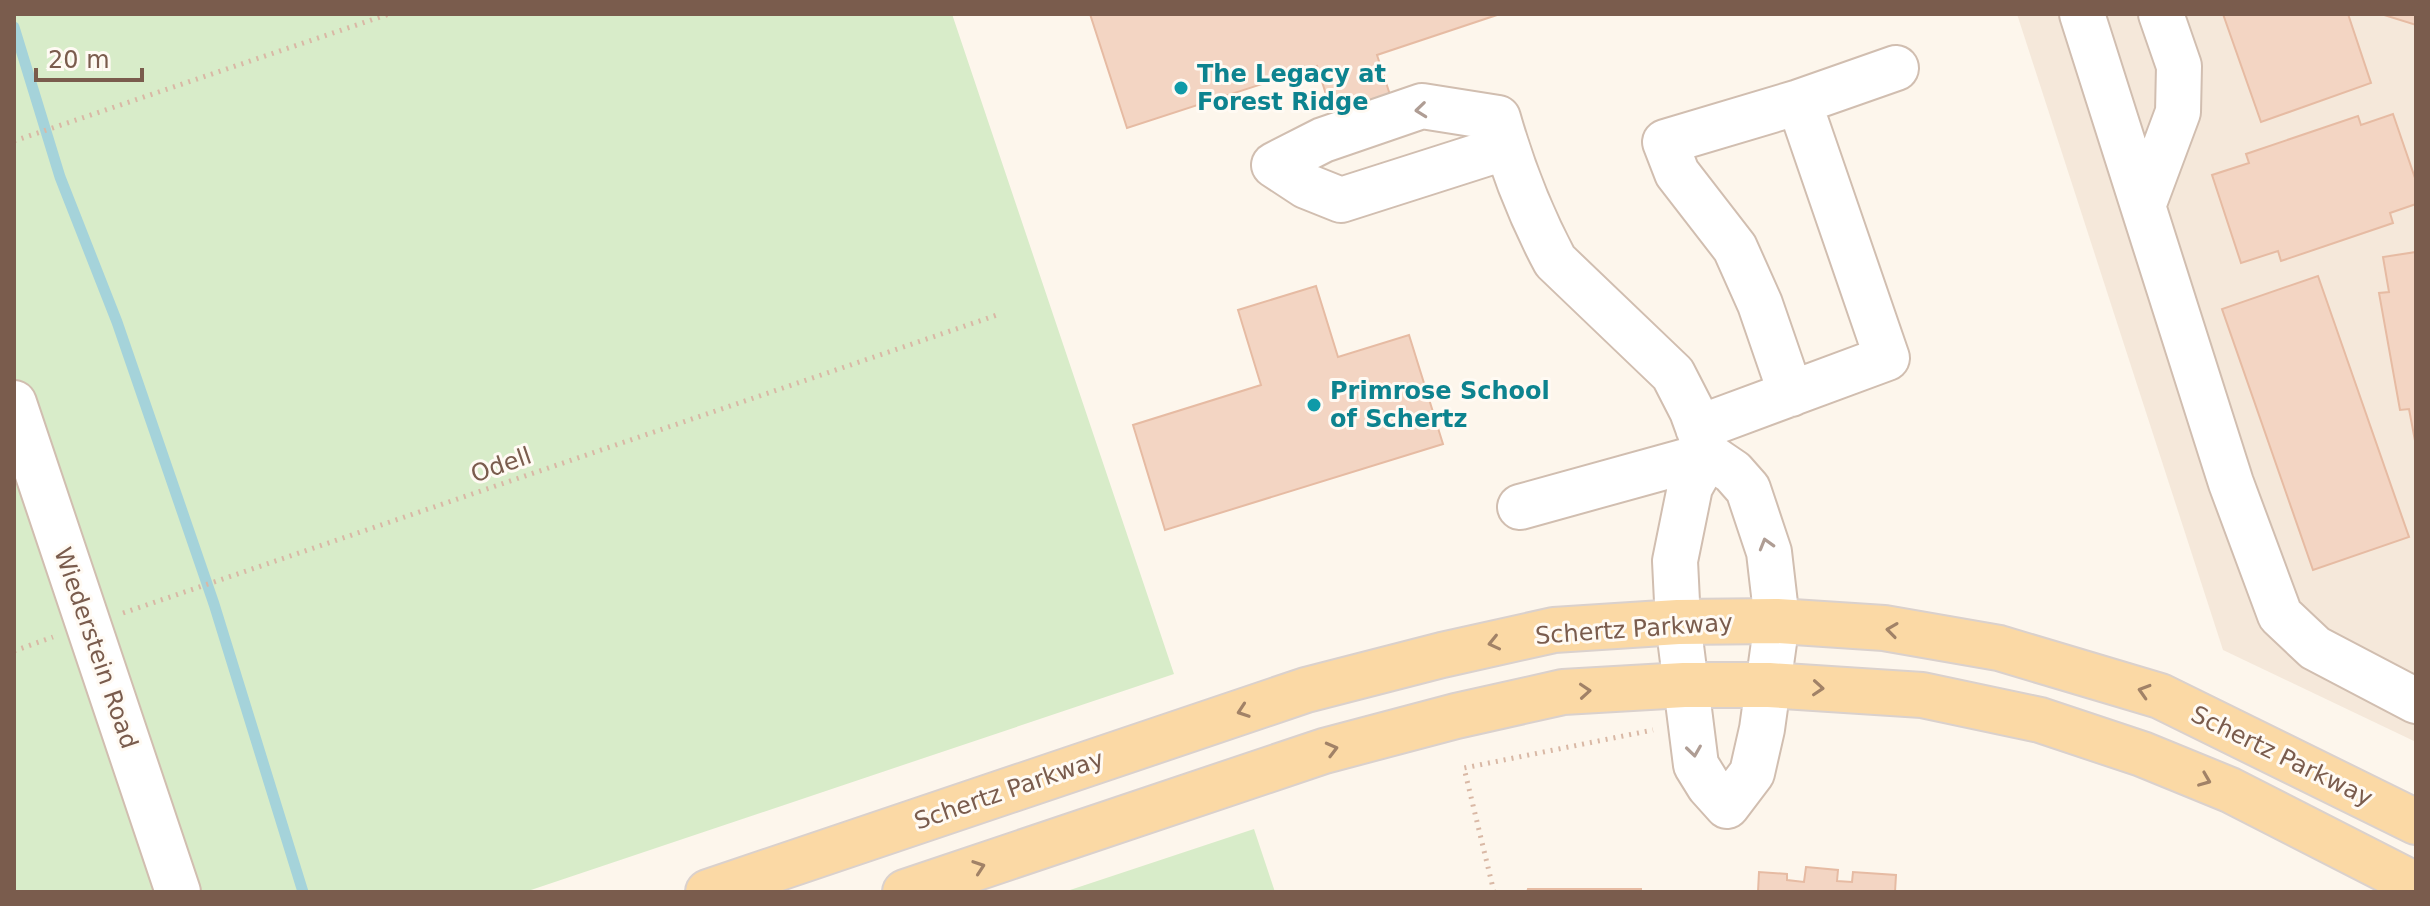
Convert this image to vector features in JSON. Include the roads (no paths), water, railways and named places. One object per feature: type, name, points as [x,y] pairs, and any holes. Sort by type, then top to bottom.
[{"type":"main road","name":"Schertz Parkway","points":[[708,892],[1306,690],[1554,630],[1678,622],[1777,621],[1884,628],[1999,648],[2160,696],[2416,822]]},
{"type":"main road","points":[[905,892],[1338,747],[1563,692],[1684,685],[1769,685],[1922,695],[2040,720],[2142,754],[2230,790],[2416,885]]},
{"type":"street","points":[[2082,14],[2231,483],[2280,615],[2315,648],[2416,701]]},
{"type":"street","points":[[2143,206],[2178,112],[2179,66],[2161,14]]},
{"type":"street","points":[[1791,394],[1760,304],[1735,248],[1677,173],[1665,142],[1799,102],[1896,68]]},
{"type":"street","points":[[1520,507],[1703,442],[1791,394],[1887,358],[1799,102]]},
{"type":"street","points":[[1422,106],[1502,132],[1341,200],[1306,186],[1274,165],[1323,140],[1422,106]]},
{"type":"street","points":[[1502,132],[1542,237],[1555,261],[1673,374],[1703,442],[1748,489],[1769,552],[1777,621],[1769,685],[1752,773],[1727,806],[1696,765],[1678,622],[1675,561],[1703,442]]},
{"type":"street","name":"Wiederstein Road","points":[[14,403],[178,892]]},
{"type":"waterway","points":[[14,27],[60,177],[117,322],[214,604],[303,892]]},
{"type":"place","name":"The Legacy at Forest Ridge","points":[[1181,88]]},
{"type":"place","name":"Primrose School of Schertz","points":[[1314,405]]}]
